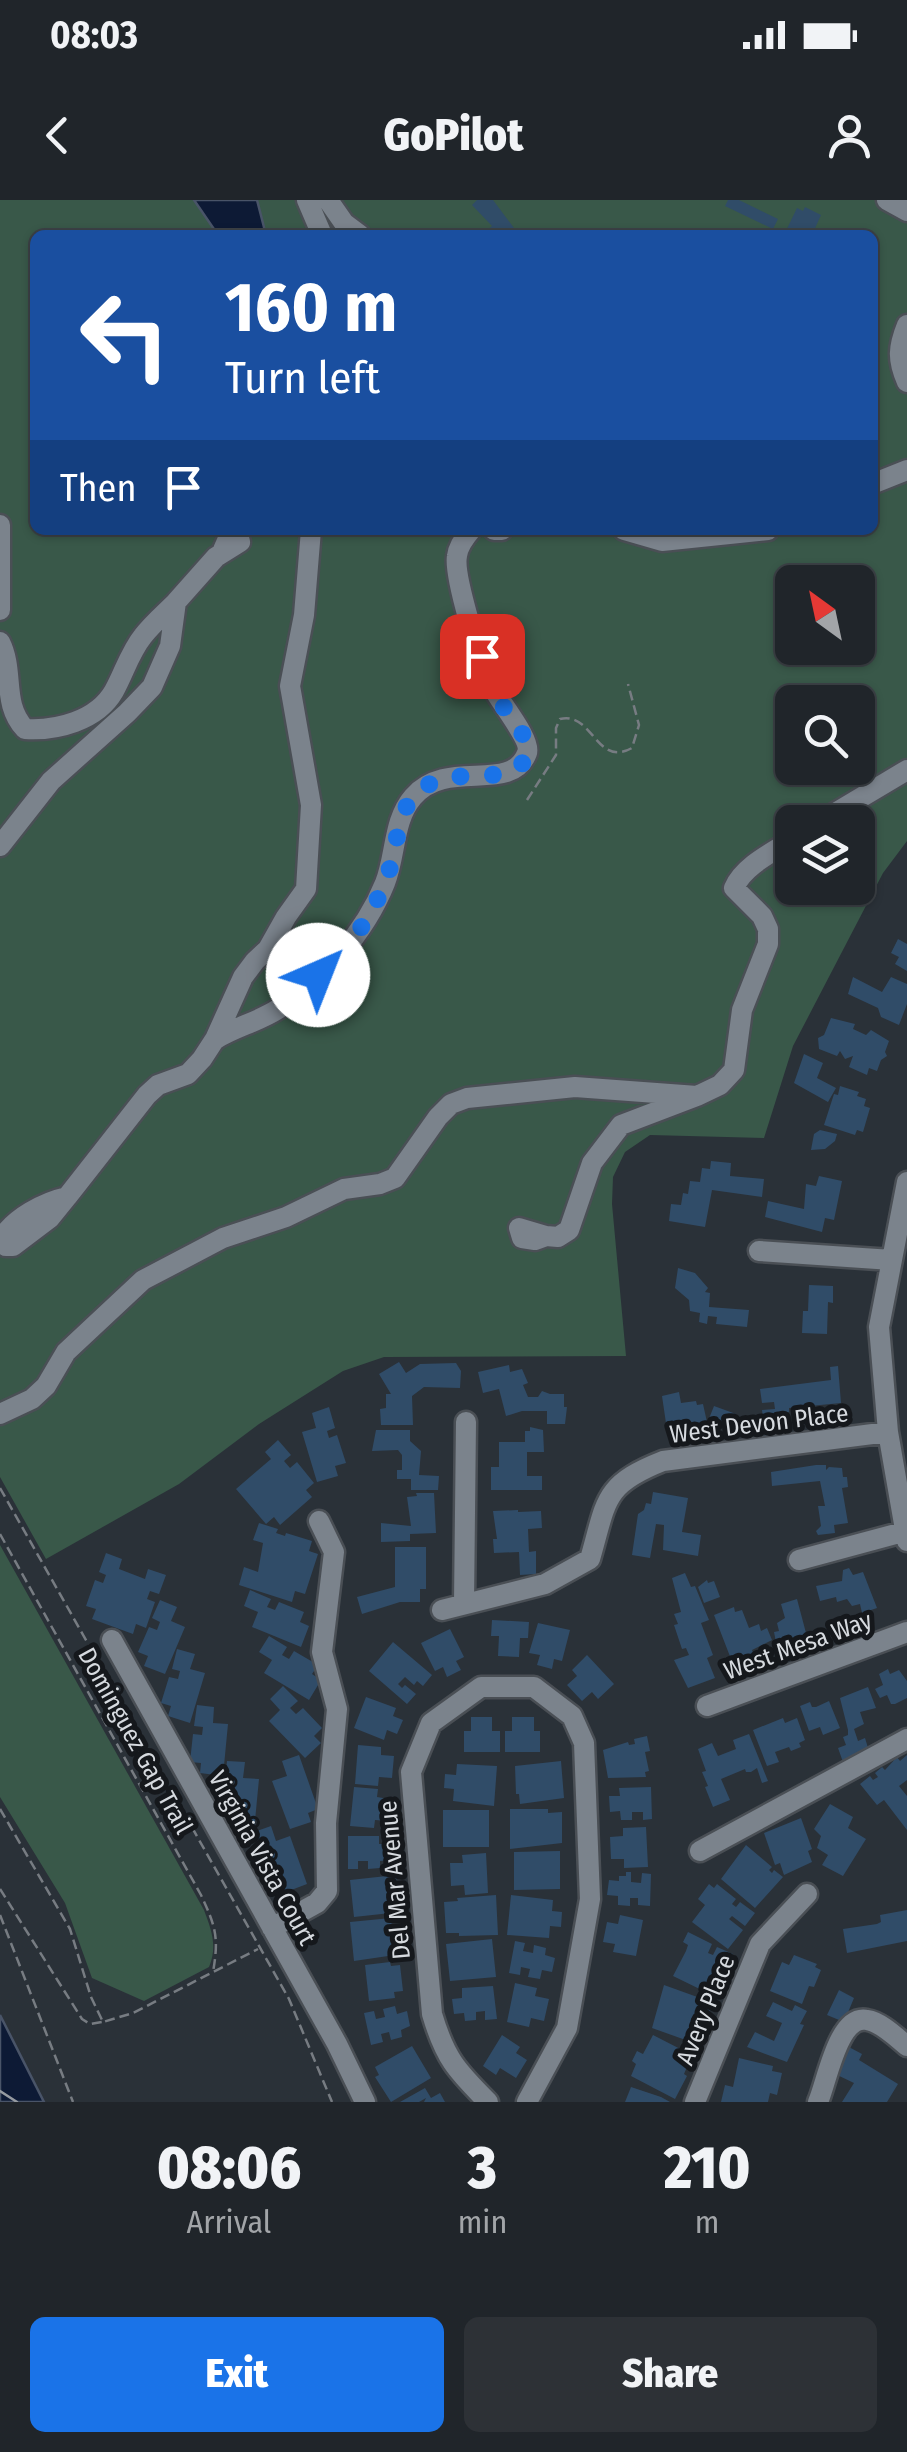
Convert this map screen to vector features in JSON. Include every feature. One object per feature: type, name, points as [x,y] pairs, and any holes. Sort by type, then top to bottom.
[{"type":"street","points":[[307,200],[320,230]]},
{"type":"street","points":[[328,200],[353,230]]},
{"type":"street","points":[[887,200],[907,211]]},
{"type":"street","points":[[907,325],[898,346],[900,367],[907,382]]},
{"type":"street","points":[[878,482],[907,470]]},
{"type":"street","points":[[0,525],[0,610]]},
{"type":"street","points":[[67,1197],[147,1094],[158,1085],[188,1074],[215,1039],[243,977],[268,949],[306,888],[312,804],[290,686],[304,615],[311,535]]},
{"type":"street","points":[[215,1039],[278,1010],[350,944],[385,884],[401,817],[424,785],[441,777],[506,774],[528,752],[528,740],[507,715],[489,681],[457,579],[456,555],[468,535]]},
{"type":"street","points":[[640,535],[662,542],[724,535]]},
{"type":"street","points":[[0,642],[11,677],[8,698],[14,717],[25,728],[43,730],[74,723],[94,712],[112,695],[143,635],[176,602],[220,546]]},
{"type":"street","points":[[0,846],[51,781],[152,687],[170,646],[176,602]]},
{"type":"street","points":[[848,805],[907,770]]},
{"type":"street","points":[[546,1236],[558,1236],[569,1230],[592,1163],[621,1125],[696,1096],[720,1084],[734,1070],[742,1010],[768,944],[768,929],[762,916],[734,888],[752,866],[775,851]]},
{"type":"street","points":[[0,1414],[32,1399],[46,1386],[66,1352],[144,1280],[223,1238],[286,1217],[344,1189],[394,1178],[451,1104],[467,1098],[575,1087],[696,1096]]},
{"type":"street","points":[[799,1560],[906,1535],[888,1432],[878,1327],[907,1182]]},
{"type":"street","points":[[759,1250],[892,1260]]},
{"type":"street","points":[[464,1603],[466,1422]]},
{"type":"street","name":"West Devon Place","points":[[442,1610],[545,1584],[590,1560],[608,1497],[630,1474],[663,1461],[888,1432]]},
{"type":"street","points":[[272,1928],[317,1903],[327,1891],[326,1823],[336,1709],[322,1652],[334,1552],[319,1521]]},
{"type":"street","name":"West Mesa Way","points":[[707,1706],[907,1632]]},
{"type":"street","name":"Virginia Vista Court","points":[[112,1640],[365,2102]]},
{"type":"street","name":"Del Mar Avenue","points":[[488,2102],[454,2069],[432,2014],[411,1772],[430,1722],[481,1687],[534,1687],[572,1716],[584,1743],[590,1899],[567,2028],[526,2102]]},
{"type":"street","points":[[700,1851],[907,1739]]},
{"type":"street","name":"Avery Place","points":[[694,2102],[760,1944],[807,1894]]},
{"type":"street","points":[[818,2102],[832,2059],[854,2021],[873,2021],[907,2046]]},
{"type":"path","points":[[527,800],[556,755],[556,728],[560,720],[578,720],[599,746],[610,752],[623,753],[632,748],[639,725],[628,684]]},
{"type":"path","points":[[0,1488],[294,2010],[332,2102]]},
{"type":"path","name":"Dominguez Gap Trail","points":[[0,1534],[201,1895],[217,1936],[213,1972]]},
{"type":"path","points":[[0,1809],[70,1929],[103,2022]]},
{"type":"path","points":[[0,1889],[82,2018],[90,2024],[133,2012],[259,1948]]},
{"type":"path","points":[[0,1915],[73,2102]]},
{"type":"green space","points":[[0,200],[907,200],[907,841],[875,888],[875,805],[775,805],[775,905],[866,905],[793,1046],[764,1138],[650,1135],[625,1152],[613,1177],[612,1204],[626,1356],[384,1357],[343,1371],[259,1424],[179,1484],[46,1559],[0,1477]]},
{"type":"green space","points":[[0,1545],[209,1924],[213,1945],[209,1967],[144,2001],[92,1978],[65,1903],[0,1797]]},
{"type":"water","points":[[194,200],[257,200],[265,230],[215,230]]},
{"type":"water","points":[[0,2015],[44,2102],[0,2102]]},
{"type":"building","points":[[477,200],[493,200],[516,230],[488,230],[492,226],[472,205]]},
{"type":"building","points":[[728,200],[739,200],[778,219],[773,229],[725,206]]},
{"type":"building","points":[[805,207],[821,215],[814,230],[786,230],[797,208],[803,211]]},
{"type":"building","points":[[898,939],[907,944],[907,971],[895,964],[899,957],[891,953]]},
{"type":"building","points":[[853,977],[882,992],[891,977],[907,984],[907,1004],[899,1025],[881,1017],[878,1008],[848,994]]},
{"type":"building","points":[[831,1018],[855,1024],[853,1029],[866,1035],[871,1030],[889,1041],[887,1056],[877,1071],[869,1068],[867,1075],[849,1067],[853,1056],[845,1059],[840,1051],[837,1056],[819,1049],[818,1038],[824,1035]]},
{"type":"building","points":[[804,1054],[823,1063],[817,1078],[836,1088],[828,1102],[794,1083]]},
{"type":"building","points":[[840,1086],[859,1092],[857,1096],[866,1099],[864,1106],[870,1108],[863,1132],[857,1130],[855,1135],[824,1125]]},
{"type":"building","points":[[820,1130],[837,1134],[835,1141],[825,1149],[811,1150],[814,1134]]},
{"type":"building","points":[[711,1161],[731,1163],[730,1176],[764,1179],[762,1197],[712,1190],[705,1227],[669,1221],[671,1204],[681,1205],[690,1181],[700,1182],[702,1168],[710,1169]]},
{"type":"building","points":[[819,1176],[842,1181],[834,1220],[825,1218],[822,1232],[765,1217],[768,1201],[804,1209],[806,1184],[816,1186]]},
{"type":"building","points":[[678,1268],[695,1273],[708,1288],[705,1292],[710,1293],[709,1307],[749,1310],[747,1327],[716,1324],[717,1317],[708,1316],[707,1324],[699,1322],[700,1313],[690,1311],[689,1300],[675,1288]]},
{"type":"building","points":[[809,1285],[833,1286],[827,1334],[802,1333]]},
{"type":"building","points":[[399,1362],[406,1373],[420,1364],[456,1363],[461,1371],[460,1388],[424,1387],[412,1396],[413,1425],[381,1425],[380,1409],[386,1408],[386,1394],[391,1394],[379,1374]]},
{"type":"building","points":[[509,1365],[510,1372],[522,1369],[528,1397],[538,1397],[542,1391],[564,1394],[565,1424],[547,1424],[547,1411],[522,1411],[506,1416],[499,1389],[483,1393],[478,1372]]},
{"type":"building","points":[[838,1366],[841,1403],[789,1408],[789,1412],[783,1413],[786,1433],[765,1436],[762,1410],[775,1409],[774,1402],[762,1403],[760,1389],[831,1380],[830,1367]]},
{"type":"building","points":[[679,1392],[681,1403],[703,1404],[707,1422],[667,1430],[662,1396]]},
{"type":"building","points":[[714,1406],[736,1414],[730,1429],[708,1421]]},
{"type":"building","points":[[329,1407],[335,1428],[327,1431],[329,1438],[337,1435],[346,1463],[335,1466],[338,1476],[317,1482],[302,1432],[316,1428],[312,1413]]},
{"type":"building","points":[[530,1427],[543,1430],[544,1452],[527,1452],[527,1476],[542,1476],[542,1490],[491,1490],[491,1467],[499,1467],[499,1442],[525,1442],[525,1431],[530,1431]]},
{"type":"building","points":[[376,1430],[410,1430],[410,1441],[421,1451],[419,1475],[439,1476],[438,1490],[411,1490],[411,1479],[397,1479],[397,1470],[402,1470],[402,1455],[398,1450],[372,1451]]},
{"type":"building","points":[[278,1440],[291,1455],[284,1461],[290,1468],[297,1462],[314,1483],[306,1490],[312,1497],[280,1525],[274,1517],[266,1524],[236,1489],[271,1459],[265,1452]]},
{"type":"building","points":[[826,1465],[826,1470],[842,1468],[843,1477],[847,1477],[848,1487],[842,1488],[848,1523],[834,1525],[835,1533],[818,1535],[816,1531],[821,1526],[818,1506],[825,1506],[820,1481],[772,1486],[771,1472]]},
{"type":"building","points":[[653,1492],[688,1498],[682,1532],[701,1535],[698,1556],[663,1550],[664,1525],[656,1524],[650,1558],[632,1555],[638,1514],[646,1503],[651,1504]]},
{"type":"building","points":[[416,1493],[434,1493],[436,1533],[410,1534],[410,1541],[381,1542],[381,1523],[411,1526],[407,1497],[417,1496]]},
{"type":"building","points":[[493,1511],[541,1511],[542,1528],[528,1529],[529,1552],[536,1551],[536,1574],[520,1575],[519,1552],[494,1553],[493,1539],[497,1539]]},
{"type":"building","points":[[259,1523],[278,1529],[276,1533],[312,1541],[309,1551],[318,1554],[305,1594],[295,1591],[292,1602],[239,1585],[244,1567],[258,1572],[263,1543],[253,1540]]},
{"type":"building","points":[[395,1547],[426,1547],[426,1589],[420,1589],[420,1602],[400,1602],[362,1614],[357,1597],[395,1587]]},
{"type":"building","points":[[106,1553],[122,1559],[119,1569],[145,1579],[148,1569],[166,1575],[159,1594],[150,1591],[147,1599],[155,1602],[146,1628],[136,1624],[133,1634],[92,1619],[96,1609],[86,1606],[95,1580],[103,1583],[106,1575],[99,1572]]},
{"type":"building","points":[[849,1568],[853,1575],[863,1572],[877,1608],[862,1613],[860,1604],[852,1606],[847,1599],[820,1601],[816,1586],[842,1581],[843,1570]]},
{"type":"building","points":[[685,1573],[709,1620],[701,1623],[713,1655],[707,1658],[715,1678],[688,1688],[674,1660],[689,1655],[686,1648],[682,1649],[674,1625],[678,1624],[674,1614],[681,1612],[672,1578]]},
{"type":"building","points":[[707,1580],[714,1581],[720,1597],[704,1603],[698,1587]]},
{"type":"building","points":[[250,1590],[271,1599],[267,1607],[275,1610],[279,1602],[304,1612],[300,1622],[309,1626],[301,1647],[252,1627],[258,1612],[244,1606]]},
{"type":"building","points":[[797,1599],[806,1633],[776,1642],[777,1623],[785,1618],[781,1604]]},
{"type":"building","points":[[160,1600],[177,1607],[171,1621],[185,1627],[165,1674],[144,1666],[148,1656],[138,1652],[149,1627],[157,1630],[160,1622],[152,1618]]},
{"type":"building","points":[[734,1607],[735,1612],[742,1610],[749,1628],[759,1624],[761,1631],[767,1628],[772,1640],[739,1661],[737,1656],[731,1659],[714,1615]]},
{"type":"building","points":[[492,1620],[529,1622],[528,1638],[520,1638],[519,1657],[498,1656],[499,1636],[491,1636]]},
{"type":"building","points":[[538,1623],[570,1630],[562,1661],[554,1659],[552,1669],[537,1665],[540,1655],[529,1653]]},
{"type":"building","points":[[450,1629],[464,1657],[456,1661],[461,1670],[447,1677],[443,1667],[435,1671],[421,1643]]},
{"type":"building","points":[[269,1636],[287,1647],[282,1655],[289,1659],[294,1651],[318,1665],[312,1674],[321,1680],[309,1700],[264,1673],[272,1660],[259,1652]]},
{"type":"building","points":[[393,1642],[432,1675],[423,1686],[417,1681],[414,1685],[405,1677],[398,1684],[416,1694],[407,1704],[369,1671]]},
{"type":"building","points":[[177,1649],[195,1654],[190,1669],[205,1673],[190,1723],[168,1716],[171,1706],[161,1703],[169,1677],[178,1679],[180,1671],[172,1669]]},
{"type":"building","points":[[587,1655],[614,1684],[598,1699],[592,1692],[582,1701],[567,1685],[577,1676],[572,1670]]},
{"type":"building","points":[[888,1669],[890,1674],[899,1670],[907,1681],[907,1698],[895,1704],[887,1695],[880,1698],[875,1689],[883,1685],[879,1674]]},
{"type":"building","points":[[283,1686],[298,1701],[290,1708],[296,1714],[303,1708],[322,1728],[314,1736],[321,1743],[305,1758],[269,1721],[280,1710],[270,1699]]},
{"type":"building","points":[[868,1687],[876,1708],[860,1712],[864,1724],[854,1729],[858,1741],[865,1738],[869,1751],[843,1762],[838,1748],[846,1745],[843,1737],[848,1730],[840,1698]]},
{"type":"building","points":[[366,1697],[396,1708],[393,1716],[403,1720],[397,1734],[387,1730],[384,1740],[354,1728]]},
{"type":"building","points":[[829,1701],[840,1728],[823,1735],[820,1727],[809,1731],[800,1706],[810,1702],[816,1707]]},
{"type":"building","points":[[197,1705],[214,1707],[213,1723],[228,1724],[223,1776],[200,1773],[201,1763],[190,1762],[193,1734],[202,1735],[203,1727],[194,1726]]},
{"type":"building","points":[[471,1717],[492,1717],[492,1731],[500,1731],[500,1752],[464,1752],[464,1731],[471,1731]]},
{"type":"building","points":[[512,1717],[534,1717],[534,1731],[540,1731],[540,1752],[505,1752],[505,1731],[512,1731]]},
{"type":"building","points":[[783,1718],[785,1723],[797,1718],[805,1740],[799,1743],[801,1747],[791,1751],[789,1747],[775,1752],[779,1762],[767,1766],[753,1730]]},
{"type":"building","points":[[749,1734],[768,1781],[762,1783],[757,1768],[721,1779],[730,1800],[713,1807],[698,1749],[712,1743],[718,1756],[736,1749],[733,1740]]},
{"type":"building","points":[[647,1736],[650,1751],[645,1752],[649,1771],[645,1772],[646,1777],[608,1778],[603,1750],[628,1742],[635,1744],[634,1739]]},
{"type":"building","points":[[358,1745],[381,1747],[381,1755],[394,1756],[392,1778],[379,1777],[378,1786],[355,1784]]},
{"type":"building","points":[[299,1755],[318,1809],[308,1813],[311,1822],[290,1829],[272,1781],[287,1776],[282,1761]]},
{"type":"building","points":[[907,1755],[907,1780],[899,1786],[907,1796],[907,1830],[884,1800],[877,1805],[860,1784],[870,1776],[873,1780],[878,1777],[875,1773],[882,1767],[885,1770],[897,1757],[900,1761]]},
{"type":"building","points":[[227,1761],[245,1762],[243,1778],[259,1779],[254,1831],[231,1828],[232,1818],[222,1817],[224,1790],[234,1791],[234,1782],[225,1781]]},
{"type":"building","points":[[561,1761],[564,1798],[520,1804],[515,1766]]},
{"type":"building","points":[[457,1764],[497,1766],[494,1806],[453,1801],[454,1789],[444,1788],[445,1774],[456,1775]]},
{"type":"building","points":[[354,1787],[378,1789],[377,1797],[389,1799],[388,1821],[375,1820],[374,1828],[350,1826]]},
{"type":"building","points":[[651,1787],[652,1819],[643,1820],[643,1812],[632,1812],[632,1820],[621,1820],[620,1811],[610,1812],[609,1796],[620,1796],[619,1788]]},
{"type":"building","points":[[830,1804],[853,1817],[848,1828],[866,1839],[843,1876],[822,1865],[828,1855],[817,1848],[821,1836],[814,1829]]},
{"type":"building","points":[[510,1809],[562,1812],[562,1843],[510,1849]]},
{"type":"building","points":[[443,1810],[489,1810],[489,1847],[443,1847]]},
{"type":"building","points":[[801,1818],[812,1849],[808,1851],[812,1862],[784,1875],[780,1863],[775,1865],[764,1833]]},
{"type":"building","points":[[271,1826],[276,1841],[290,1836],[307,1884],[286,1892],[282,1882],[272,1886],[263,1860],[272,1857],[269,1848],[260,1851],[254,1832]]},
{"type":"building","points":[[646,1827],[648,1867],[624,1868],[624,1859],[611,1859],[610,1837],[623,1836],[623,1828]]},
{"type":"building","points":[[348,1836],[379,1836],[379,1844],[391,1844],[390,1860],[380,1861],[380,1868],[368,1869],[368,1861],[358,1861],[358,1869],[348,1869]]},
{"type":"building","points":[[746,1845],[772,1867],[772,1873],[774,1870],[783,1877],[755,1908],[721,1879]]},
{"type":"building","points":[[560,1851],[560,1889],[514,1890],[514,1852]]},
{"type":"building","points":[[486,1853],[488,1893],[465,1895],[464,1885],[451,1886],[450,1863],[463,1863],[462,1855]]},
{"type":"building","points":[[626,1872],[631,1872],[631,1882],[641,1883],[642,1873],[651,1874],[650,1906],[638,1905],[638,1898],[630,1898],[630,1906],[618,1905],[618,1896],[607,1895],[609,1880],[619,1881],[619,1876],[626,1876]]},
{"type":"building","points":[[396,1875],[400,1912],[354,1917],[350,1880]]},
{"type":"building","points":[[709,1884],[714,1888],[717,1884],[736,1899],[732,1904],[736,1907],[740,1902],[755,1913],[745,1926],[732,1916],[729,1919],[743,1930],[728,1949],[692,1922],[705,1905],[698,1899]]},
{"type":"building","points":[[496,1895],[498,1935],[446,1933],[444,1902]]},
{"type":"building","points":[[511,1895],[553,1900],[552,1911],[562,1912],[561,1927],[550,1926],[549,1938],[507,1935]]},
{"type":"building","points":[[907,1910],[907,1941],[847,1953],[843,1929],[877,1924],[881,1922],[880,1915]]},
{"type":"building","points":[[620,1915],[643,1920],[636,1956],[613,1952],[615,1944],[603,1942],[607,1922],[618,1924]]},
{"type":"building","points":[[391,1918],[392,1929],[403,1928],[405,1943],[394,1944],[395,1955],[354,1961],[350,1922]]},
{"type":"building","points":[[688,1932],[712,1944],[708,1953],[713,1955],[717,1947],[733,1954],[714,1996],[673,1976],[686,1951],[688,1945],[683,1942]]},
{"type":"building","points":[[492,1939],[496,1977],[450,1981],[446,1944]]},
{"type":"building","points":[[515,1941],[525,1943],[523,1951],[533,1953],[534,1945],[546,1948],[545,1955],[555,1958],[552,1972],[542,1970],[540,1979],[528,1977],[530,1969],[521,1967],[520,1975],[509,1973]]},
{"type":"building","points":[[794,1955],[817,1964],[815,1967],[821,1970],[802,2004],[770,1991],[782,1962],[789,1965]]},
{"type":"building","points":[[390,1962],[391,1966],[400,1965],[403,1991],[394,1992],[395,1998],[369,2001],[365,1965]]},
{"type":"building","points":[[515,1983],[537,1988],[535,1996],[549,1999],[544,2021],[531,2018],[529,2027],[507,2022]]},
{"type":"building","points":[[664,1985],[714,2003],[694,2043],[652,2028]]},
{"type":"building","points":[[493,1986],[497,2019],[485,2020],[485,2011],[476,2012],[476,2020],[465,2021],[464,2013],[454,2014],[452,1999],[462,1998],[462,1988]]},
{"type":"building","points":[[839,1990],[854,1998],[844,2022],[827,2015]]},
{"type":"building","points":[[773,2002],[792,2011],[795,2005],[807,2011],[787,2062],[747,2047],[755,2032],[774,2041],[782,2023],[766,2016]]},
{"type":"building","points":[[395,2006],[397,2014],[407,2011],[410,2026],[401,2030],[402,2037],[391,2040],[389,2032],[381,2034],[383,2042],[371,2045],[364,2013],[374,2011],[376,2019],[385,2017],[383,2009]]},
{"type":"building","points":[[502,2035],[520,2047],[516,2053],[527,2060],[516,2078],[500,2068],[496,2075],[483,2066]]},
{"type":"building","points":[[653,2035],[692,2055],[675,2099],[631,2076],[637,2051],[643,2054]]},
{"type":"building","points":[[412,2046],[431,2078],[391,2102],[375,2077],[379,2075],[375,2067]]},
{"type":"building","points":[[847,2046],[862,2054],[859,2060],[898,2084],[887,2102],[842,2102],[854,2083],[833,2073]]},
{"type":"building","points":[[739,2058],[773,2066],[772,2071],[782,2073],[777,2095],[770,2093],[768,2102],[721,2102],[725,2085],[733,2087]]},
{"type":"building","points":[[631,2087],[661,2097],[670,2102],[625,2102]]},
{"type":"building","points":[[425,2088],[431,2098],[440,2093],[445,2102],[424,2102],[426,2098],[400,2102]]},
{"type":"tram line","points":[[0,2091],[17,2102]]},
{"type":"route","points":[[318,975],[350,944],[385,884],[401,817],[424,785],[462,774],[506,774],[528,752],[528,740],[507,715],[489,681],[482,656]]}]
